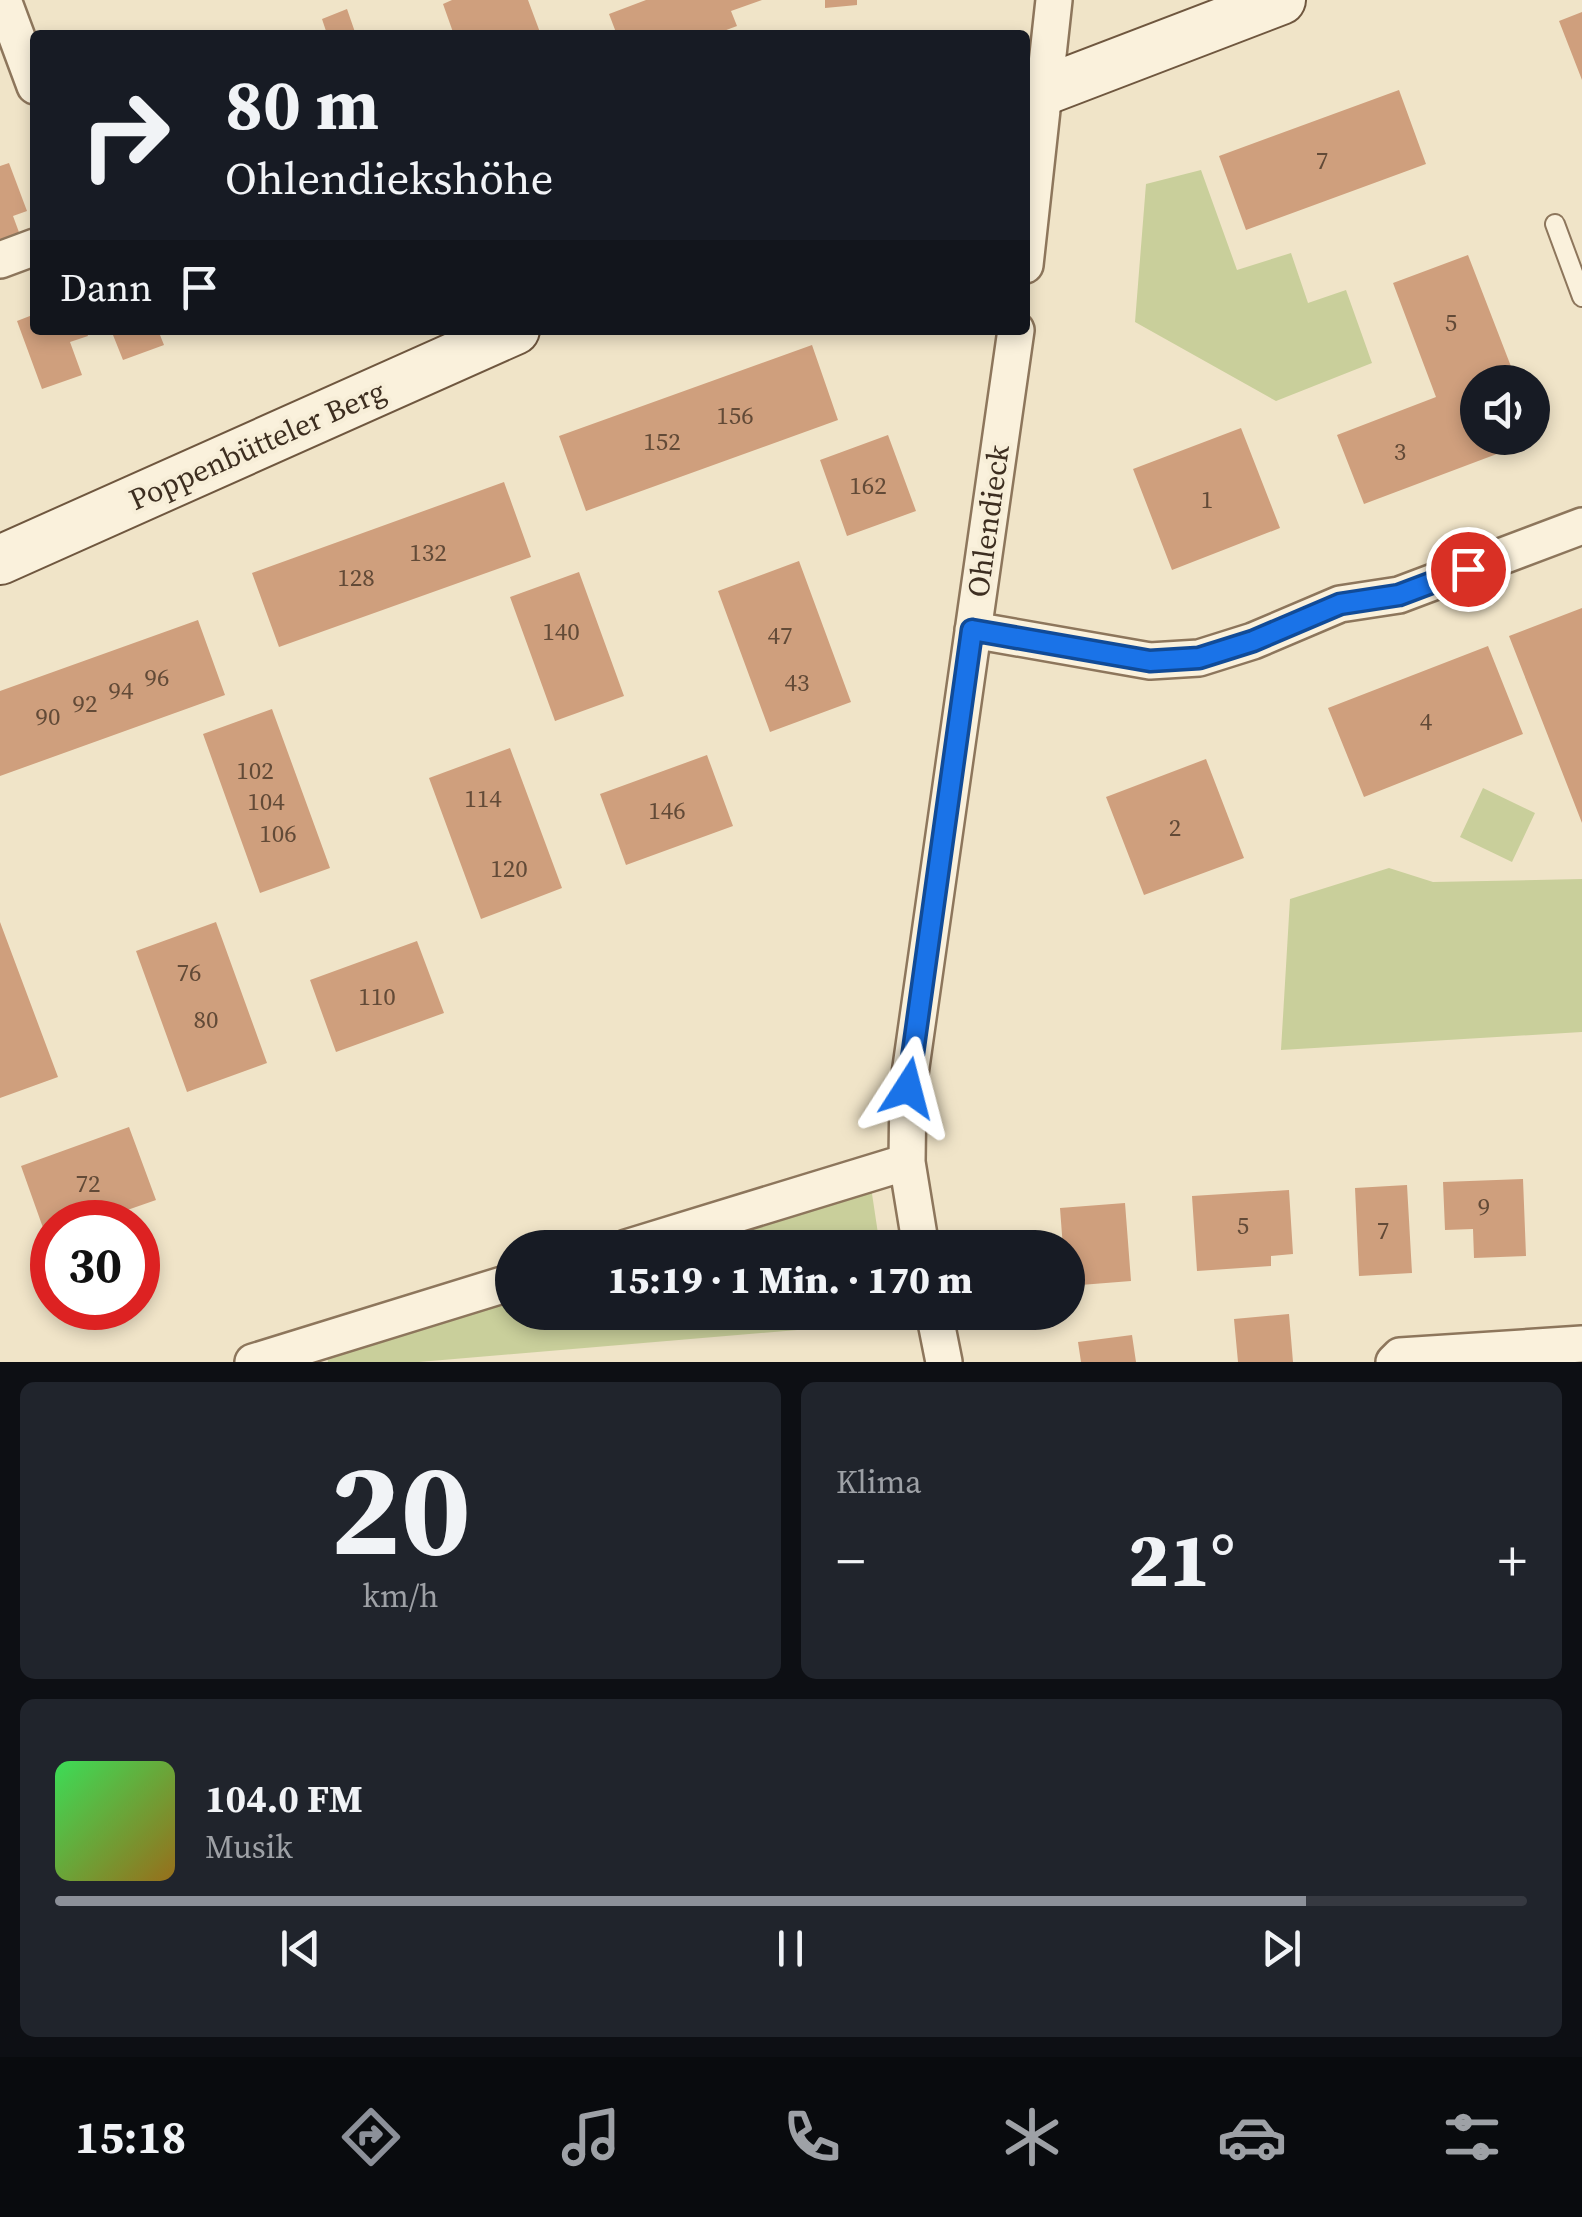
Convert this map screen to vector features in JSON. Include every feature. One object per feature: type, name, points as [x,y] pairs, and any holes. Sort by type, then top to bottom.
[{"type":"main road","points":[[1036,93],[1281,0]]},
{"type":"main road","name":"Poppenbütteler Berg","points":[[0,560],[504,335]]},
{"type":"street","points":[[3,0],[30,73]]},
{"type":"street","points":[[1030,186],[1036,93],[1054,0]]},
{"type":"street","points":[[0,260],[30,249]]},
{"type":"street","name":"Ohlendieck","points":[[918,1230],[908,1162],[908,1088],[1015,335]]},
{"type":"street","points":[[972,630],[1150,661],[1199,658],[1253,641],[1340,604],[1399,595],[1582,526]]},
{"type":"street","points":[[685,1230],[908,1162]]},
{"type":"street","points":[[253,1362],[495,1287]]},
{"type":"street","points":[[938,1330],[944,1362]]},
{"type":"street","points":[[1394,1362],[1400,1356],[1582,1344]]},
{"type":"lane","points":[[1555,224],[1582,296]]},
{"type":"green space","points":[[1201,170],[1237,270],[1291,253],[1308,303],[1346,290],[1372,363],[1276,401],[1135,322],[1146,184]]},
{"type":"green space","points":[[1483,788],[1535,813],[1512,862],[1460,837]]},
{"type":"green space","points":[[1389,868],[1433,882],[1582,879],[1582,1032],[1281,1050],[1290,899]]},
{"type":"green space","points":[[871,1187],[877,1230],[731,1230]]},
{"type":"green space","points":[[495,1301],[495,1330],[797,1330],[419,1362],[328,1362],[326,1353]]},
{"type":"building","points":[[452,0],[528,0],[539,30],[452,30],[443,4]]},
{"type":"building","points":[[646,0],[762,0],[731,11],[737,26],[726,30],[615,30],[609,14]]},
{"type":"building","points":[[825,0],[857,0],[857,5],[825,8]]},
{"type":"building","points":[[347,9],[354,30],[326,30],[322,19]]},
{"type":"building","points":[[1582,12],[1582,80],[1559,21]]},
{"type":"building","points":[[1399,90],[1426,164],[1246,230],[1219,156]]},
{"type":"building","points":[[9,163],[27,211],[13,216],[20,235],[0,242],[0,166]]},
{"type":"building","points":[[1468,255],[1510,365],[1460,365],[1460,455],[1494,455],[1364,504],[1337,435],[1436,397],[1393,283]]},
{"type":"building","points":[[30,316],[30,335],[88,335],[70,342],[82,375],[42,389],[17,321]]},
{"type":"building","points":[[113,335],[160,335],[164,345],[123,360]]},
{"type":"building","points":[[812,345],[838,420],[586,511],[559,436]]},
{"type":"building","points":[[1241,428],[1280,528],[1172,570],[1133,469]]},
{"type":"building","points":[[888,435],[916,511],[847,536],[820,460]]},
{"type":"building","points":[[504,482],[531,557],[279,647],[252,573]]},
{"type":"building","points":[[799,561],[851,702],[770,732],[718,591]]},
{"type":"building","points":[[579,572],[624,696],[555,721],[510,597]]},
{"type":"building","points":[[1582,608],[1582,823],[1509,636]]},
{"type":"building","points":[[198,620],[225,695],[0,776],[0,691]]},
{"type":"building","points":[[1488,646],[1523,734],[1364,797],[1328,708]]},
{"type":"building","points":[[272,709],[330,868],[260,893],[203,734]]},
{"type":"building","points":[[510,748],[562,888],[481,919],[429,778]]},
{"type":"building","points":[[707,755],[733,826],[626,865],[600,794]]},
{"type":"building","points":[[1206,759],[1244,858],[1144,895],[1106,797]]},
{"type":"building","points":[[0,922],[58,1077],[0,1098]]},
{"type":"building","points":[[216,922],[267,1063],[187,1092],[136,951]]},
{"type":"building","points":[[417,941],[444,1013],[336,1052],[310,980]]},
{"type":"building","points":[[129,1127],[156,1200],[33,1200],[21,1166]]},
{"type":"building","points":[[1523,1179],[1526,1256],[1474,1258],[1473,1229],[1445,1230],[1443,1182]]},
{"type":"building","points":[[1407,1185],[1412,1273],[1359,1276],[1355,1188]]},
{"type":"building","points":[[1289,1190],[1293,1254],[1271,1256],[1271,1266],[1197,1271],[1192,1196]]},
{"type":"building","points":[[1125,1203],[1131,1281],[1085,1285],[1085,1230],[1062,1230],[1060,1208]]},
{"type":"building","points":[[1289,1314],[1293,1362],[1238,1362],[1234,1319]]},
{"type":"building","points":[[1132,1335],[1136,1362],[1081,1362],[1078,1342]]},
{"type":"route","points":[[908,1088],[972,630],[1150,661],[1199,658],[1253,641],[1340,604],[1399,595],[1468,569]]}]
